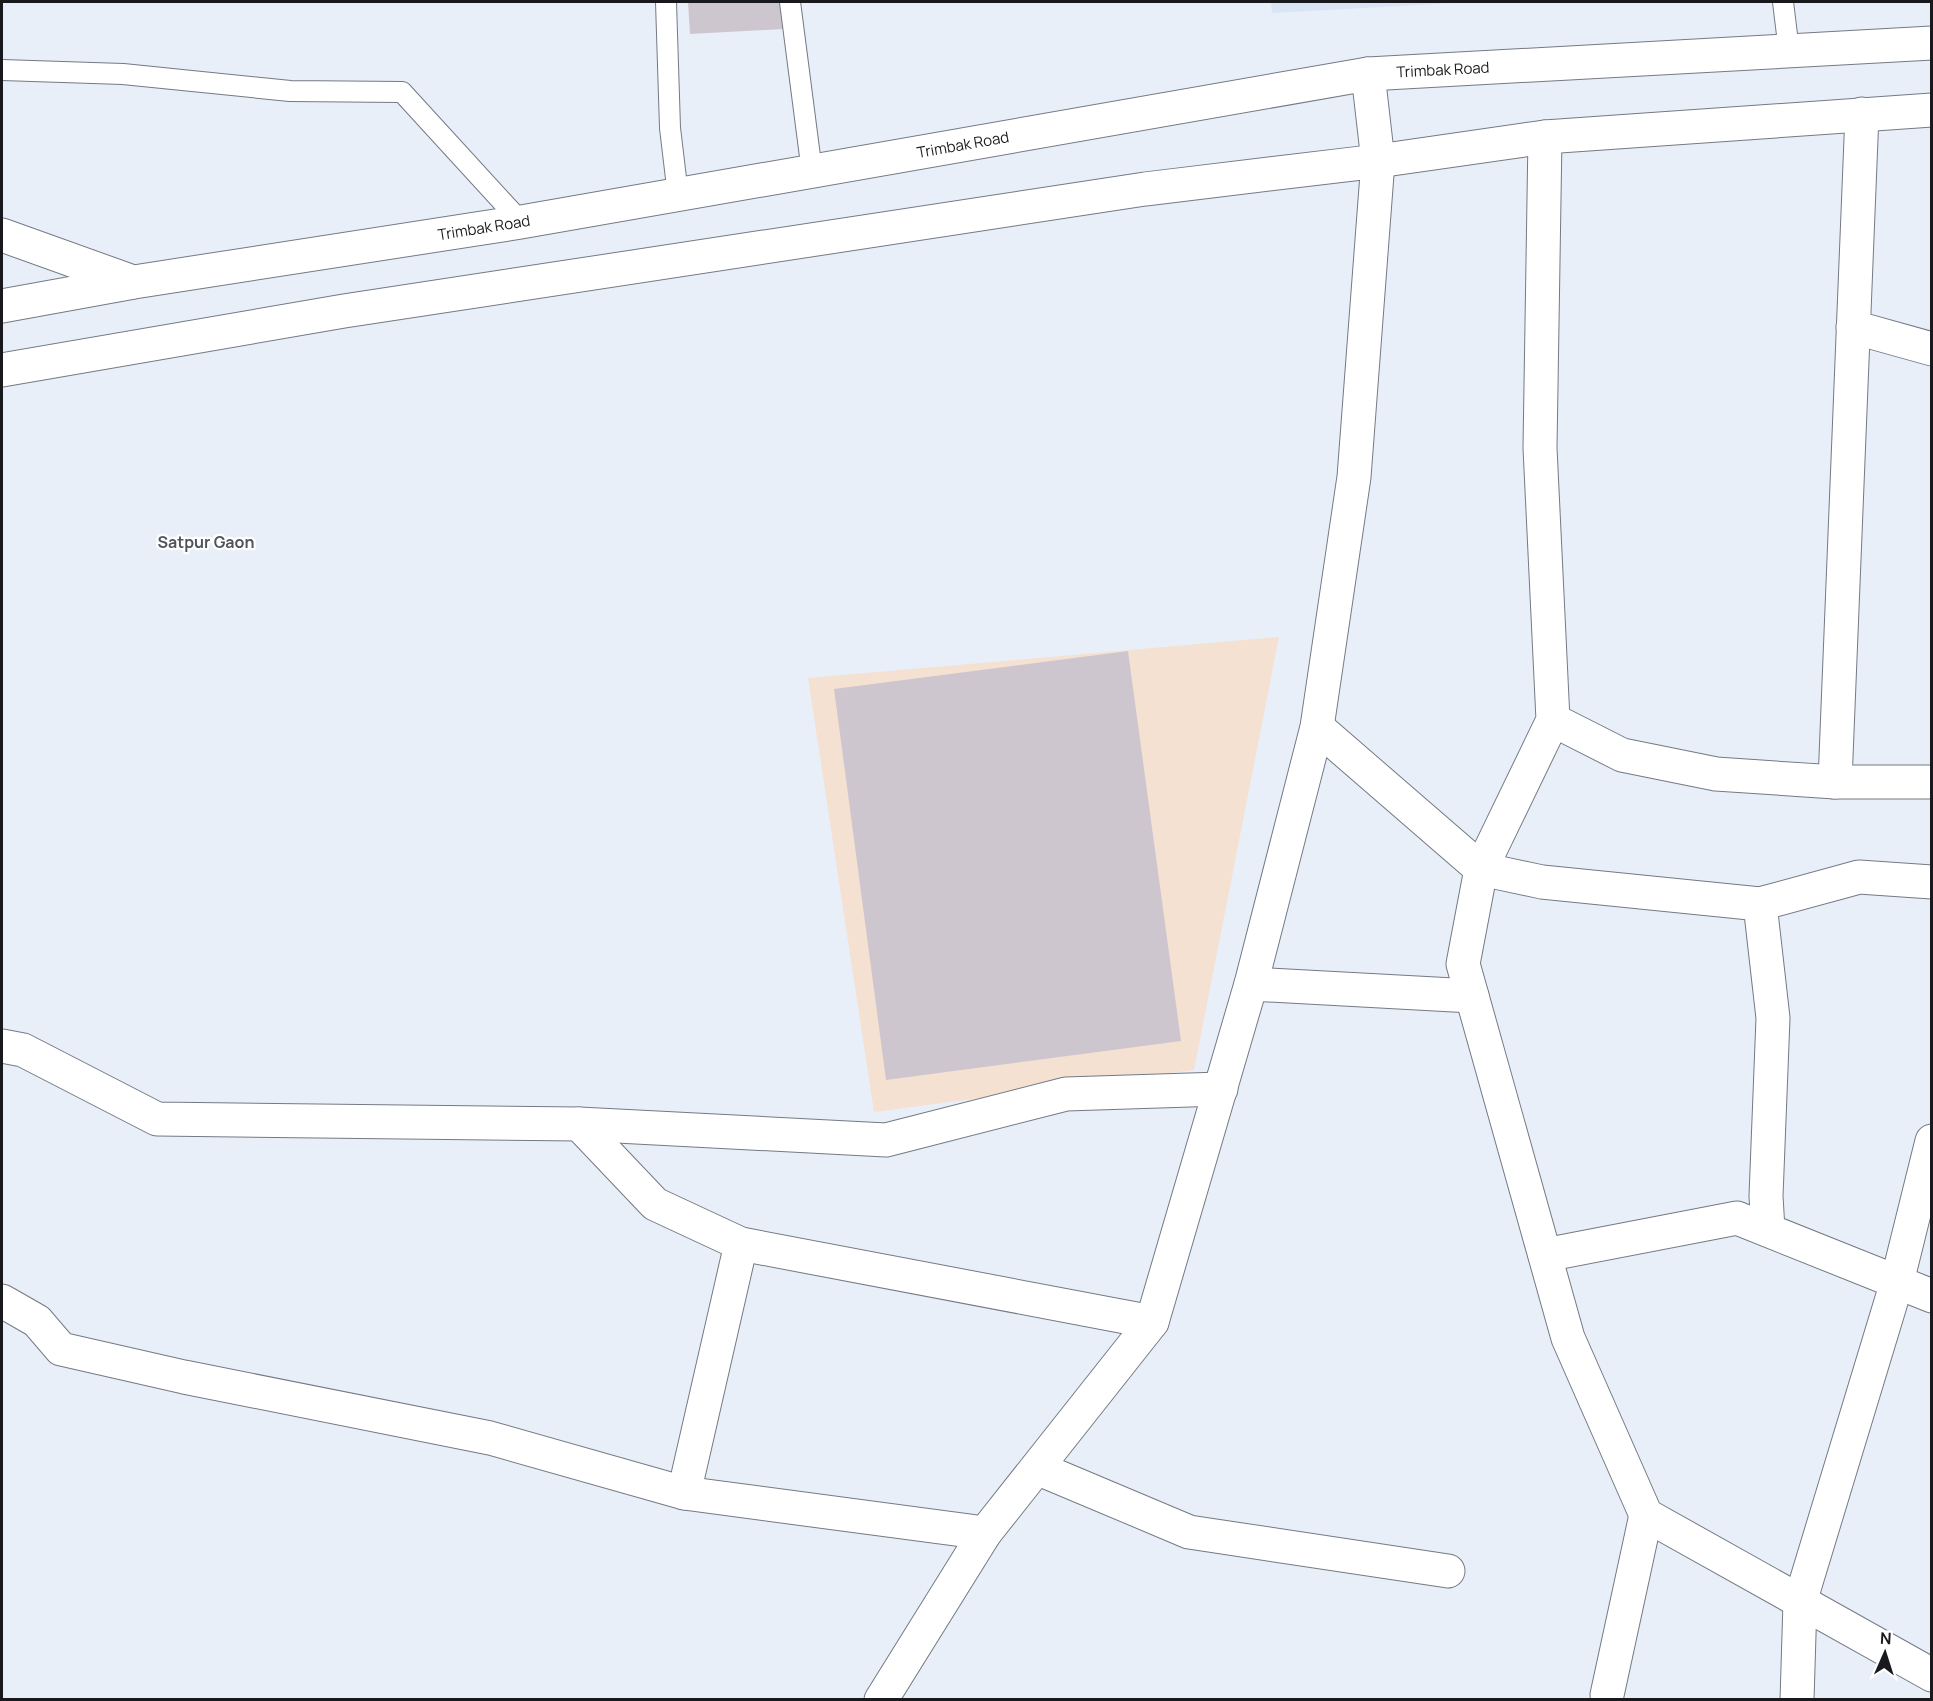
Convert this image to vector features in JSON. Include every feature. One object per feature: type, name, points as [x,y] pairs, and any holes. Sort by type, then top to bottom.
[{"type":"main road","name":"Trimbak Road","points":[[2,306],[134,282],[521,222],[1368,74],[1932,43]]},
{"type":"main road","points":[[884,1696],[985,1533],[1152,1323],[1251,984],[1317,727],[1354,477],[1378,161],[1368,74]]},
{"type":"main road","points":[[2,370],[344,311],[1145,189],[1378,161],[1545,136],[1932,110]]},
{"type":"main road","points":[[1835,782],[1862,114]]},
{"type":"main road","points":[[1545,136],[1540,448],[1553,720],[1481,869],[1463,964],[1568,1338],[1646,1515],[1607,1695]]},
{"type":"main road","points":[[2,235],[134,282]]},
{"type":"main road","points":[[1853,327],[1932,349]]},
{"type":"main road","points":[[1553,720],[1622,755],[1716,774],[1835,782],[1932,782]]},
{"type":"main road","points":[[1317,727],[1481,869],[1542,882],[1761,904],[1859,878],[1932,882]]},
{"type":"main road","points":[[1761,904],[1773,1018],[1766,1196],[1768,1230]]},
{"type":"main road","points":[[1251,984],[1472,996]]},
{"type":"main road","points":[[2,1046],[23,1050],[157,1119],[579,1124],[886,1140],[1066,1095],[1221,1089]]},
{"type":"main road","points":[[579,1124],[655,1204],[741,1244],[1152,1323]]},
{"type":"main road","points":[[1797,1700],[1800,1602],[1897,1282],[1932,1141]]},
{"type":"main road","points":[[1545,1255],[1737,1218],[1932,1296]]},
{"type":"main road","points":[[684,1493],[741,1244]]},
{"type":"main road","points":[[2,1301],[37,1321],[61,1349],[184,1377],[490,1438],[684,1493],[985,1533]]},
{"type":"main road","points":[[1037,1468],[1189,1532],[1448,1571]]},
{"type":"main road","points":[[1646,1515],[1932,1675]]},
{"type":"lane","points":[[666,2],[670,128],[678,195]]},
{"type":"lane","points":[[790,2],[812,172]]},
{"type":"lane","points":[[1783,2],[1789,51]]},
{"type":"lane","points":[[2,70],[123,74],[290,91],[402,92],[521,222]]},
{"type":"shaded area","points":[[1271,2],[1472,2],[1272,13]]},
{"type":"shaded area","points":[[1279,637],[1194,1070],[874,1112],[808,678]]},
{"type":"building","points":[[688,2],[781,2],[783,29],[690,34]]},
{"type":"building","points":[[1128,651],[1181,1041],[886,1080],[834,689]]},
{"type":"district","name":"Satpur Gaon","points":[[206,542]]}]
